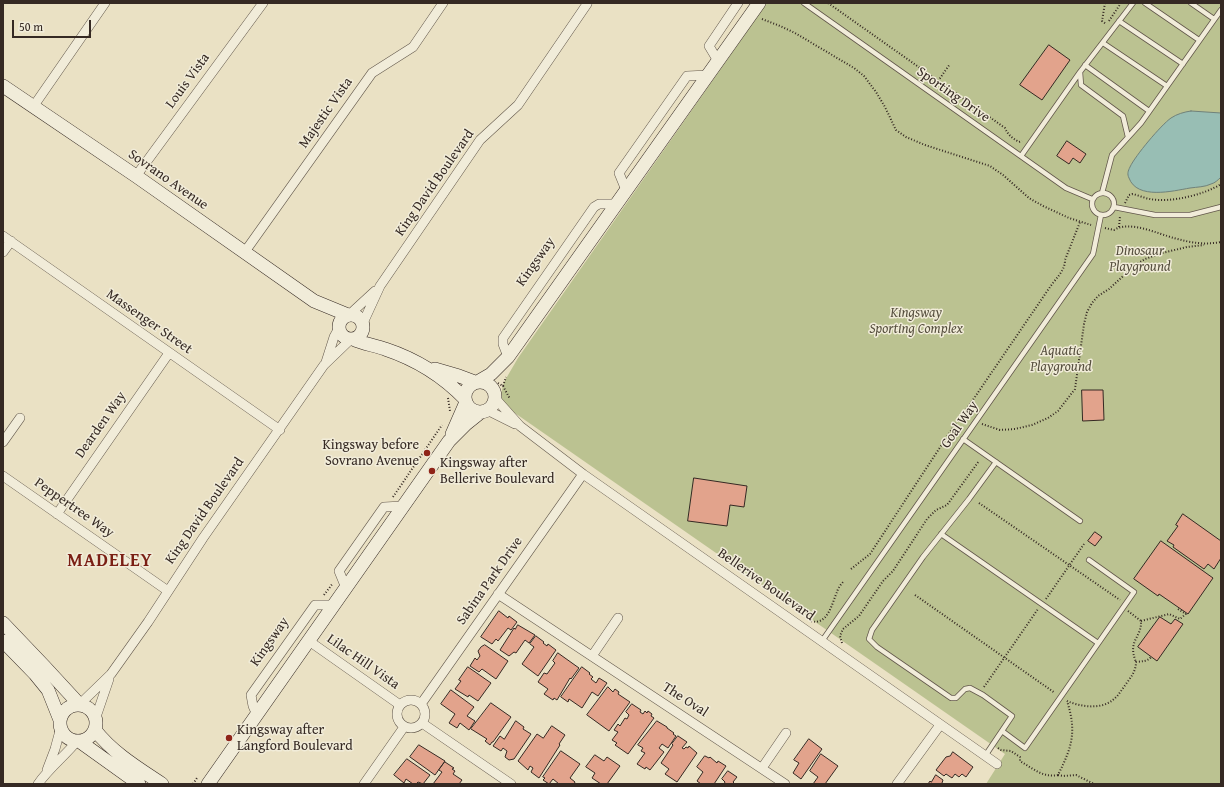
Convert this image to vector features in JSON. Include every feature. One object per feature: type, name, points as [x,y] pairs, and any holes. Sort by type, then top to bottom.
[{"type":"street","points":[[33,107],[105,3]]},
{"type":"street","name":"Louis Vista","points":[[136,176],[263,3]]},
{"type":"street","name":"Majestic Vista","points":[[244,253],[372,73],[413,47],[443,3]]},
{"type":"street","name":"King David Boulevard","points":[[363,324],[380,286],[480,140],[518,105],[586,3]]},
{"type":"street","points":[[718,61],[709,46],[738,3]]},
{"type":"street","points":[[208,784],[449,441],[466,424],[492,405],[490,386],[507,364],[616,204],[759,3]]},
{"type":"street","name":"Sovrano Avenue","points":[[3,86],[136,176],[314,301],[339,327]]},
{"type":"street","points":[[3,252],[7,239]]},
{"type":"street","name":"Massenger Street","points":[[7,239],[280,430]]},
{"type":"street","name":"King David Boulevard","points":[[349,315],[380,286]]},
{"type":"street","name":"Sovrano Avenue","points":[[314,301],[349,315]]},
{"type":"street","points":[[384,348],[358,317],[349,315],[342,318],[339,327],[342,336],[362,343],[384,348],[424,366],[490,386]]},
{"type":"street","points":[[352,339],[361,334],[363,324]]},
{"type":"street","name":"King David Boulevard","points":[[324,365],[339,327]]},
{"type":"street","name":"King David Boulevard","points":[[79,704],[111,674],[168,591],[202,538],[280,430],[324,365],[352,339]]},
{"type":"street","name":"Dearden Way","points":[[57,514],[169,353]]},
{"type":"street","points":[[424,366],[452,386],[470,409],[484,411]]},
{"type":"street","points":[[449,441],[465,401],[464,395],[468,387],[490,386]]},
{"type":"street","name":"Bellerive Boulevard","points":[[490,386],[520,426]]},
{"type":"street","name":"Bellerive Boulevard","points":[[484,411],[520,426],[583,474],[997,764]]},
{"type":"street","points":[[3,442],[20,418]]},
{"type":"street","name":"Sabina Park Drive","points":[[421,704],[583,474]]},
{"type":"street","name":"Peppertree Way","points":[[3,476],[168,591]]},
{"type":"street","points":[[346,588],[339,571],[384,507],[402,506]]},
{"type":"street","name":"The Oval","points":[[498,594],[785,784]]},
{"type":"street","name":"Kingsway","points":[[257,715],[253,706],[251,695],[316,605],[318,605]]},
{"type":"street","points":[[318,605],[334,605]]},
{"type":"street","points":[[592,656],[618,618]]},
{"type":"street","points":[[3,623],[79,704],[89,707],[93,712],[95,724],[104,741],[114,750],[162,784]]},
{"type":"street","points":[[3,641],[35,674],[48,690],[63,732],[139,784]]},
{"type":"street","name":"Lilac Hill Vista","points":[[309,642],[400,705]]},
{"type":"street","name":"King David Boulevard","points":[[95,724],[111,674]]},
{"type":"street","points":[[409,700],[414,700],[421,704],[425,712],[425,717],[422,723],[414,728],[404,727],[398,719],[397,714],[400,705],[409,700]]},
{"type":"street","points":[[47,772],[55,749],[62,714],[66,709],[79,704]]},
{"type":"street","points":[[422,723],[511,784]]},
{"type":"street","points":[[38,784],[47,772],[78,741],[89,738],[95,724]]},
{"type":"street","points":[[897,784],[940,724]]},
{"type":"street","points":[[364,784],[404,727]]},
{"type":"street","points":[[762,768],[786,733]]},
{"type":"lane","name":"Sporting Drive","points":[[804,3],[1066,188],[1092,199]]},
{"type":"lane","points":[[1021,156],[1085,65],[1133,3]]},
{"type":"lane","points":[[1144,3],[1199,40]]},
{"type":"lane","points":[[1191,3],[1214,19]]},
{"type":"lane","points":[[1102,193],[1112,155],[1141,122],[1221,10]]},
{"type":"lane","points":[[1119,21],[1183,64]]},
{"type":"lane","points":[[1103,43],[1167,86]]},
{"type":"lane","points":[[1085,65],[1149,111]]},
{"type":"lane","points":[[1080,72],[1081,85],[1123,116],[1128,137]]},
{"type":"lane","points":[[1098,194],[1109,194],[1112,196],[1114,207],[1109,214],[1097,214],[1092,207],[1092,199],[1098,194]]},
{"type":"lane","points":[[1114,207],[1155,215],[1190,215],[1221,207]]},
{"type":"lane","name":"Goal Way","points":[[822,641],[1093,254],[1101,215]]},
{"type":"lane","points":[[963,439],[1080,521]]},
{"type":"lane","points":[[985,756],[1012,716],[983,695],[970,688],[965,689],[956,698],[951,698],[877,647],[869,639],[872,630],[923,557],[996,462]]},
{"type":"lane","points":[[941,534],[1098,643]]},
{"type":"lane","points":[[1002,732],[1025,748],[1134,592],[1089,560]]},
{"type":"path","points":[[828,3],[1005,128],[1007,134],[1014,140],[1019,142],[1025,139]]},
{"type":"path","points":[[1104,3],[1102,21],[1106,24],[1121,3]]},
{"type":"path","points":[[757,17],[795,33],[854,68],[864,76],[876,92],[896,130],[925,145],[990,166],[1003,175],[1029,198],[1043,206],[1080,222],[1114,230],[1119,227],[1141,228],[1174,238],[1207,244]]},
{"type":"path","points":[[938,81],[950,64]]},
{"type":"path","points":[[1119,227],[1122,208],[1129,195],[1132,194],[1149,199],[1174,199],[1206,191],[1221,184]]},
{"type":"path","points":[[852,569],[870,554],[954,426],[1062,270],[1080,222]]},
{"type":"path","points":[[981,424],[1000,430],[1015,429],[1032,425],[1048,418],[1058,411],[1075,389],[1084,324],[1087,312],[1098,296],[1109,289],[1134,266],[1145,259],[1187,247],[1221,242]]},
{"type":"path","points":[[507,364],[505,378],[490,386],[510,399]]},
{"type":"path","points":[[450,414],[447,394],[452,386]]},
{"type":"path","points":[[387,507],[446,420]]},
{"type":"path","points":[[846,647],[840,636],[843,630],[859,616],[883,581],[893,571],[926,520],[936,510],[947,505],[979,461]]},
{"type":"path","points":[[979,502],[1121,600],[1128,611],[1141,621]]},
{"type":"path","points":[[984,687],[1084,544]]},
{"type":"path","points":[[318,605],[340,574]]},
{"type":"path","points":[[808,620],[814,622],[819,621],[829,613],[834,603],[837,591],[844,581]]},
{"type":"path","points":[[915,595],[1067,702],[1079,706],[1091,706],[1109,702],[1118,695],[1135,670],[1136,662],[1132,646],[1140,628],[1141,621]]},
{"type":"path","points":[[1141,621],[1168,614],[1180,619],[1186,614],[1178,609]]},
{"type":"path","points":[[1136,662],[1144,662],[1149,660],[1151,657]]},
{"type":"path","points":[[1058,775],[1070,749],[1073,736],[1067,702]]},
{"type":"path","points":[[993,744],[1001,750],[1010,751],[1020,757],[1020,761],[1045,775],[1076,775],[1094,784]]},
{"type":"green space","name":"Kingsway Sporting Complex","points":[[767,3],[1221,3],[1221,784],[986,784],[1005,754],[499,402],[504,382],[518,358]]},
{"type":"water","points":[[1191,111],[1221,113],[1221,177],[1214,183],[1206,186],[1165,192],[1147,192],[1133,185],[1128,177],[1128,171],[1143,149],[1161,127],[1171,118],[1181,113]]},
{"type":"building","points":[[1049,45],[1070,60],[1042,100],[1020,85]]},
{"type":"building","points":[[1067,141],[1086,154],[1080,163],[1073,158],[1069,164],[1057,156]]},
{"type":"building","points":[[1082,390],[1103,390],[1104,420],[1083,421]]},
{"type":"building","points":[[694,478],[747,486],[744,507],[730,505],[727,526],[688,521]]},
{"type":"building","points":[[1183,514],[1221,541],[1221,558],[1214,569],[1208,564],[1204,569],[1167,541],[1178,526],[1176,525]]},
{"type":"building","points":[[1095,532],[1102,537],[1095,546],[1088,541]]},
{"type":"building","points":[[1161,541],[1213,578],[1188,614],[1159,594],[1158,596],[1134,579]]},
{"type":"building","points":[[499,611],[508,618],[509,616],[517,622],[511,630],[508,628],[498,641],[496,639],[492,644],[481,637]]},
{"type":"building","points":[[1160,617],[1171,624],[1175,619],[1183,624],[1157,661],[1138,647]]},
{"type":"building","points":[[518,625],[535,635],[529,643],[525,640],[516,653],[514,652],[509,656],[500,650],[514,628],[515,629]]},
{"type":"building","points":[[536,636],[547,646],[548,644],[556,650],[538,676],[522,664],[534,647],[530,644]]},
{"type":"building","points":[[485,645],[508,661],[496,679],[482,669],[479,672],[470,666],[475,658],[477,660],[480,656],[478,651]]},
{"type":"building","points":[[558,653],[579,668],[571,679],[570,678],[557,700],[554,698],[553,700],[544,694],[548,689],[538,682],[544,673],[547,674],[555,663],[553,661]]},
{"type":"building","points":[[468,667],[491,683],[478,701],[455,689]]},
{"type":"building","points":[[582,667],[590,673],[589,674],[593,677],[591,679],[596,683],[599,678],[607,683],[598,696],[592,692],[582,708],[569,699],[568,702],[561,697]]},
{"type":"building","points":[[608,687],[613,692],[615,689],[619,692],[618,694],[630,702],[609,731],[587,715]]},
{"type":"building","points":[[451,690],[474,707],[467,716],[475,721],[469,730],[460,723],[457,728],[449,723],[455,714],[441,704]]},
{"type":"building","points":[[491,703],[511,717],[490,745],[485,741],[487,739],[471,729]]},
{"type":"building","points":[[632,704],[641,710],[640,712],[643,714],[645,711],[647,713],[648,711],[654,718],[628,754],[615,745],[617,743],[612,740],[618,732],[614,730],[618,724],[620,726],[625,718],[627,719],[629,715],[626,712]]},
{"type":"building","points":[[516,721],[524,727],[523,729],[531,734],[514,759],[509,760],[505,757],[507,751],[503,748],[501,751],[493,746],[500,736],[504,739]]},
{"type":"building","points":[[657,721],[667,727],[676,736],[668,748],[662,744],[659,748],[664,752],[650,770],[637,764],[645,753],[641,751],[643,748],[638,745]]},
{"type":"building","points":[[552,726],[565,735],[539,778],[531,772],[533,768],[530,766],[528,770],[518,761],[537,734],[543,738]]},
{"type":"building","points":[[678,736],[687,742],[682,748],[688,748],[689,746],[697,753],[677,782],[665,774],[669,769],[661,763]]},
{"type":"building","points":[[809,739],[822,749],[801,779],[793,773],[799,763],[794,760]]},
{"type":"building","points":[[419,745],[445,761],[435,775],[410,757]]},
{"type":"building","points":[[561,751],[580,764],[570,778],[575,782],[574,784],[559,784],[553,779],[549,784],[543,780],[545,778],[543,777]]},
{"type":"building","points":[[953,752],[973,767],[966,777],[962,774],[959,777],[955,774],[952,778],[946,774],[944,776],[936,770],[946,757],[950,756]]},
{"type":"building","points":[[821,754],[838,766],[825,784],[813,784],[818,777],[810,771]]},
{"type":"building","points":[[595,755],[604,761],[607,757],[620,766],[607,784],[601,784],[592,778],[595,773],[586,767]]},
{"type":"building","points":[[705,756],[710,757],[717,763],[718,761],[726,766],[714,784],[701,784],[697,781],[703,772],[697,767]]},
{"type":"building","points":[[407,759],[430,775],[423,784],[418,782],[413,784],[406,779],[404,783],[394,775]]},
{"type":"building","points":[[445,762],[454,768],[452,769],[455,771],[453,774],[462,780],[459,784],[433,784],[442,772],[439,770]]},
{"type":"building","points":[[728,771],[737,777],[733,782],[735,784],[724,784],[725,782],[722,779]]},
{"type":"building","points":[[936,775],[943,780],[943,784],[928,784],[930,781],[931,782]]},
{"type":"place","name":"Kingsway before Sovrano Avenue","points":[[427,453]]},
{"type":"place","name":"Kingsway after Bellerive Boulevard","points":[[432,471]]},
{"type":"place","name":"Kingsway after Langford Boulevard","points":[[229,738]]},
{"type":"district","name":"MADELEY","points":[[110,561]]},
{"type":"park label","name":"Dinosaur Playground","points":[[1140,260]]},
{"type":"park label","name":"Aquatic Playground","points":[[1061,360]]}]
